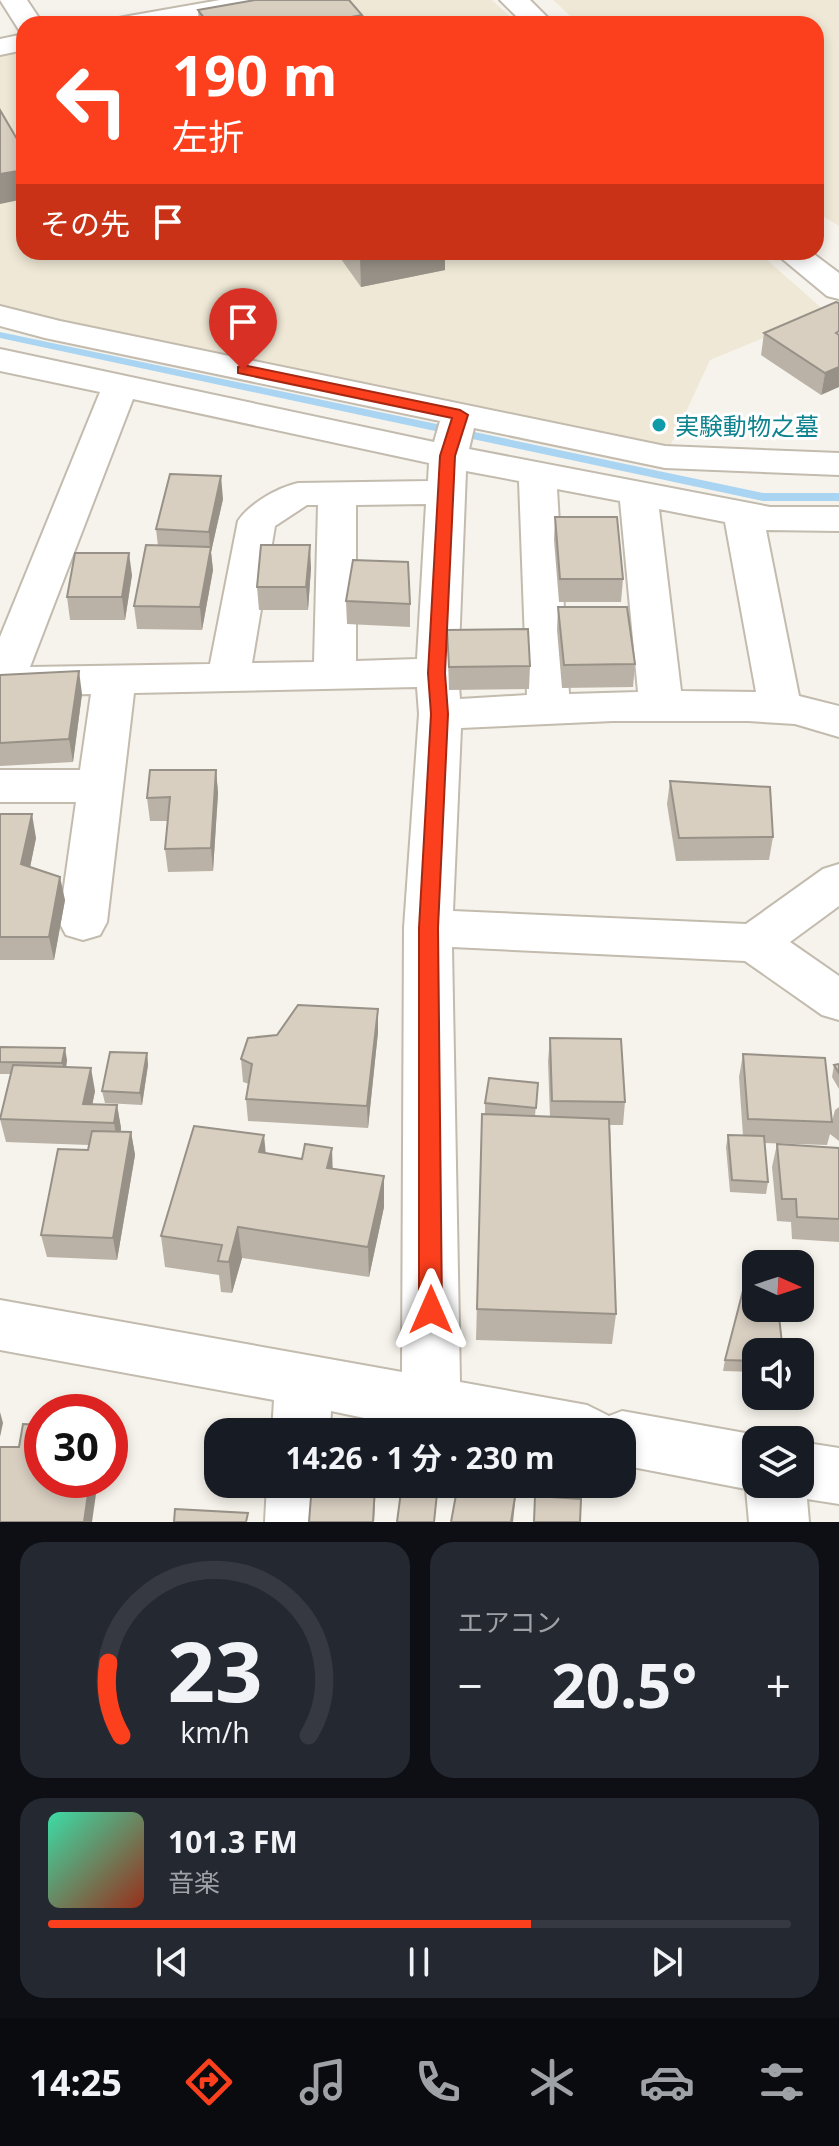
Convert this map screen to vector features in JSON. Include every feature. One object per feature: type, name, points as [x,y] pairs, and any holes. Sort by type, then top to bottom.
[{"type":"street","points":[[175,16],[267,0]]},
{"type":"street","points":[[514,0],[531,16]]},
{"type":"street","points":[[801,260],[839,289]]},
{"type":"street","points":[[0,316],[73,334],[665,457],[839,464]]},
{"type":"street","points":[[0,360],[120,386],[447,474]]},
{"type":"street","points":[[120,386],[2,682],[335,675],[549,710],[661,705],[780,708],[821,713],[839,722]]},
{"type":"street","points":[[431,1405],[428,928],[447,474],[460,415]]},
{"type":"street","points":[[537,472],[549,710]]},
{"type":"street","points":[[229,677],[257,521],[298,494],[337,494],[447,474],[537,472],[770,519],[839,519]]},
{"type":"street","points":[[638,492],[661,705]]},
{"type":"street","points":[[335,675],[337,494]]},
{"type":"street","points":[[743,513],[780,708]]},
{"type":"street","points":[[83,922],[114,680]]},
{"type":"street","points":[[0,786],[101,786]]},
{"type":"street","points":[[755,943],[839,881]]},
{"type":"street","points":[[428,928],[755,943],[839,1001]]},
{"type":"street","points":[[0,1325],[103,1341],[302,1406],[431,1405],[506,1418]]},
{"type":"street","points":[[636,1441],[742,1460]]},
{"type":"street","points":[[814,1472],[839,1476]]},
{"type":"street","points":[[295,1522],[296,1498]]},
{"type":"street","points":[[777,1498],[779,1522]]},
{"type":"shaded area","points":[[319,0],[492,0],[509,16],[228,16]]},
{"type":"shaded area","points":[[553,0],[839,0],[839,226],[824,217],[824,16],[570,16]]},
{"type":"shaded area","points":[[16,53],[16,260],[767,260],[826,312],[710,360],[665,457],[0,316],[0,56]]},
{"type":"building","points":[[255,0],[349,0],[362,15],[203,16],[198,10]]},
{"type":"building","points":[[0,110],[16,137],[16,171],[0,174]]},
{"type":"building","points":[[839,303],[839,331],[836,333],[839,335],[839,367],[825,373],[764,333]]},
{"type":"building","points":[[170,474],[221,476],[209,532],[156,529]]},
{"type":"building","points":[[555,517],[617,517],[623,579],[560,579]]},
{"type":"building","points":[[146,545],[211,547],[200,607],[134,606]]},
{"type":"building","points":[[261,545],[310,545],[306,587],[257,587]]},
{"type":"building","points":[[75,553],[129,553],[122,597],[67,597]]},
{"type":"building","points":[[353,560],[408,562],[410,604],[346,601]]},
{"type":"building","points":[[558,607],[627,607],[635,664],[564,665]]},
{"type":"building","points":[[528,629],[530,666],[449,667],[447,630]]},
{"type":"building","points":[[79,671],[69,739],[0,743],[0,675]]},
{"type":"building","points":[[150,770],[216,770],[211,848],[165,849],[170,797],[147,798]]},
{"type":"building","points":[[670,781],[770,787],[773,837],[679,838]]},
{"type":"building","points":[[0,814],[32,814],[21,864],[60,877],[49,937],[0,937]]},
{"type":"building","points":[[298,1005],[378,1009],[367,1106],[246,1099],[252,1064],[241,1059],[248,1038],[277,1035]]},
{"type":"building","points":[[550,1038],[621,1039],[625,1102],[552,1101]]},
{"type":"building","points":[[0,1047],[65,1048],[62,1063],[0,1062]]},
{"type":"building","points":[[110,1052],[147,1053],[140,1093],[102,1091]]},
{"type":"building","points":[[743,1054],[825,1058],[832,1122],[748,1119]]},
{"type":"building","points":[[13,1065],[91,1068],[83,1104],[117,1105],[114,1123],[0,1119]]},
{"type":"building","points":[[489,1078],[538,1083],[536,1108],[485,1103]]},
{"type":"building","points":[[482,1114],[609,1119],[616,1314],[477,1309]]},
{"type":"building","points":[[194,1126],[264,1135],[259,1152],[302,1159],[305,1144],[332,1148],[327,1168],[384,1176],[368,1247],[238,1227],[229,1262],[218,1261],[222,1245],[161,1236]]},
{"type":"building","points":[[92,1131],[131,1132],[113,1238],[41,1235],[58,1149],[88,1150]]},
{"type":"building","points":[[728,1135],[764,1136],[768,1182],[732,1180]]},
{"type":"building","points":[[777,1144],[839,1148],[839,1219],[797,1217],[796,1199],[782,1199]]},
{"type":"building","points":[[742,1294],[742,1322],[780,1322],[781,1338],[742,1338],[742,1361],[725,1360]]},
{"type":"building","points":[[24,1424],[24,1498],[87,1498],[84,1522],[0,1522],[0,1447],[19,1447]]},
{"type":"building","points":[[311,1498],[374,1498],[373,1522],[309,1522]]},
{"type":"building","points":[[400,1498],[437,1498],[434,1522],[397,1522]]},
{"type":"building","points":[[455,1498],[515,1498],[511,1522],[451,1522]]},
{"type":"building","points":[[535,1498],[581,1499],[580,1522],[534,1522]]},
{"type":"building","points":[[175,1509],[248,1513],[246,1522],[174,1522]]},
{"type":"waterway","points":[[0,335],[763,497],[839,497]]},
{"type":"place","name":"実験動物之墓","points":[[659,425]]},
{"type":"route","points":[[243,370],[460,415],[448,456],[437,673],[440,714],[428,928],[431,1310]]}]
